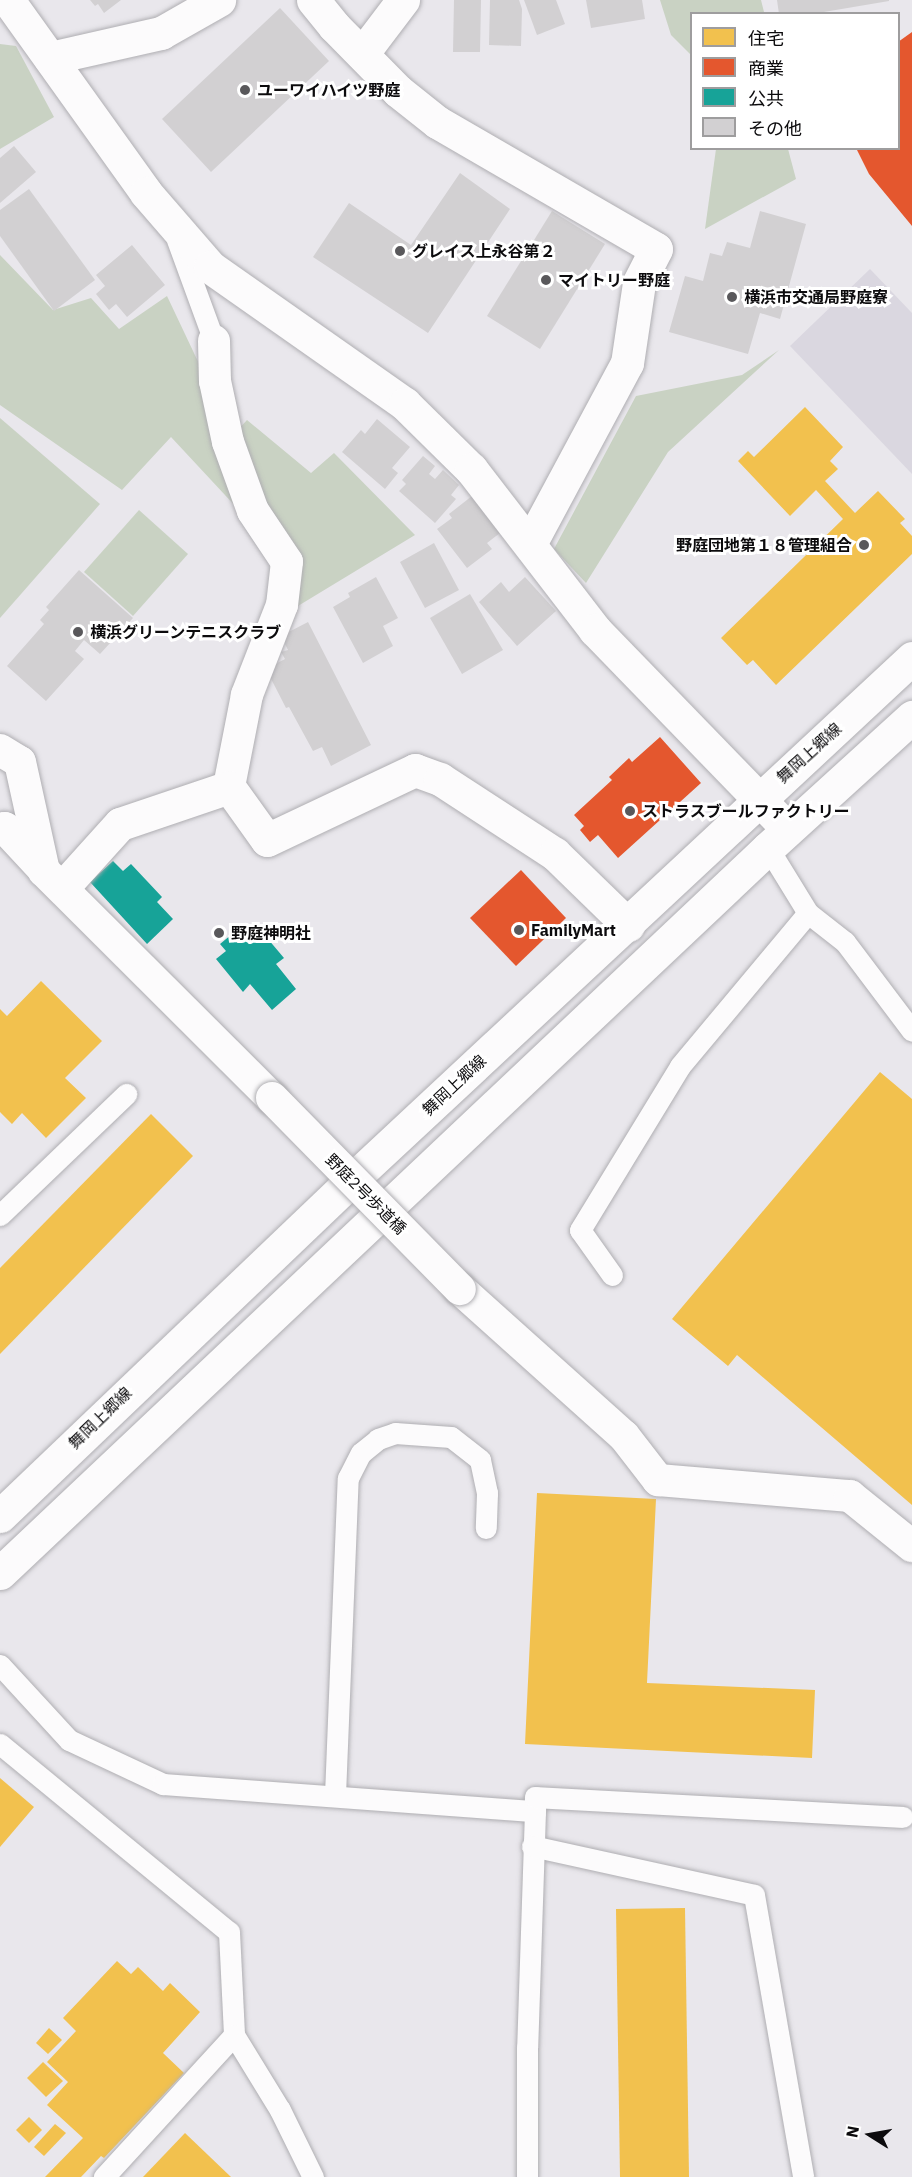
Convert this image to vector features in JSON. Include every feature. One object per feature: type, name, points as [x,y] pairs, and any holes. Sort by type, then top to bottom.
[{"type":"street","points":[[8,0],[172,225],[210,267],[405,404],[471,469],[595,630],[759,798],[778,838]]},
{"type":"street","points":[[50,58],[161,33],[219,0]]},
{"type":"street","points":[[313,0],[334,26],[398,91],[437,122],[656,249],[639,283],[627,363],[530,544]]},
{"type":"street","points":[[362,54],[403,0]]},
{"type":"street","points":[[214,341],[215,381],[228,442],[253,511],[287,562],[282,605],[247,695],[230,787],[267,840],[415,770],[440,779],[555,854],[628,925]]},
{"type":"street","name":"舞岡上郷線","points":[[0,1516],[325,1205],[628,925],[759,798],[912,658]]},
{"type":"street","points":[[0,1573],[778,838],[912,717]]},
{"type":"street","points":[[0,750],[20,762],[54,879],[120,824],[230,787]]},
{"type":"street","name":"野庭2号歩道橋","points":[[0,830],[5,828],[460,1289],[624,1436],[658,1480],[850,1496],[912,1546]]},
{"type":"lane","points":[[172,225],[214,341]]},
{"type":"lane","points":[[778,838],[808,913],[845,942],[912,1031]]},
{"type":"lane","points":[[612,1275],[580,1230],[680,1066],[808,913]]},
{"type":"lane","points":[[0,1215],[126,1094]]},
{"type":"lane","points":[[335,1795],[348,1478],[361,1453],[378,1439],[394,1433],[451,1437],[480,1460],[487,1493],[486,1528]]},
{"type":"lane","points":[[0,1665],[69,1740],[163,1784],[535,1811]]},
{"type":"lane","points":[[0,1744],[229,1932],[234,2035],[280,2110],[313,2177]]},
{"type":"lane","points":[[527,2177],[526,2047],[535,1797],[902,1817]]},
{"type":"lane","points":[[532,1846],[754,1895],[803,2177]]},
{"type":"lane","points":[[105,2177],[234,2035]]},
{"type":"shaded area","points":[[870,269],[912,313],[912,474],[790,346]]},
{"type":"green space","points":[[660,0],[761,0],[764,12],[690,12],[690,54],[671,35]]},
{"type":"green space","points":[[0,44],[16,46],[54,117],[0,149]]},
{"type":"green space","points":[[716,150],[788,150],[796,179],[705,229]]},
{"type":"green space","points":[[0,255],[53,310],[91,298],[119,329],[167,296],[202,370],[238,509],[171,437],[122,490],[0,405]]},
{"type":"green space","points":[[779,350],[668,452],[586,583],[554,549],[636,396],[742,375]]},
{"type":"green space","points":[[0,418],[100,504],[0,618]]},
{"type":"green space","points":[[247,420],[311,473],[334,453],[415,535],[293,609],[255,504],[235,433]]},
{"type":"green space","points":[[139,510],[188,554],[133,616],[84,572]]},
{"type":"building: 住宅","name":"野庭団地第１８管理組合","points":[[805,407],[843,447],[830,461],[838,469],[825,481],[855,513],[878,491],[905,519],[900,523],[912,536],[912,554],[776,685],[753,660],[747,665],[721,638],[843,519],[816,490],[790,516],[738,461],[748,451],[754,457]]},
{"type":"building: 住宅","points":[[41,981],[102,1041],[65,1078],[86,1098],[46,1138],[22,1113],[12,1124],[0,1112],[0,1009],[7,1016]]},
{"type":"building: 住宅","points":[[880,1072],[912,1099],[912,1505],[737,1355],[728,1366],[672,1319]]},
{"type":"building: 住宅","points":[[151,1114],[193,1156],[0,1354],[0,1268]]},
{"type":"building: 住宅","points":[[537,1493],[656,1499],[647,1683],[815,1690],[812,1758],[525,1744]]},
{"type":"building: 住宅","points":[[0,1778],[34,1807],[0,1847]]},
{"type":"building: 住宅","points":[[685,1908],[689,2177],[620,2177],[616,1909]]},
{"type":"building: 住宅","points":[[117,1961],[131,1974],[138,1967],[163,1991],[170,1983],[200,2012],[163,2053],[184,2073],[104,2158],[101,2156],[81,2177],[45,2177],[83,2138],[47,2105],[68,2082],[47,2062],[76,2031],[63,2018]]},
{"type":"building: 住宅","points":[[49,2028],[62,2040],[48,2054],[36,2043]]},
{"type":"building: 住宅","points":[[43,2062],[63,2081],[46,2097],[27,2078]]},
{"type":"building: 住宅","points":[[29,2117],[42,2130],[29,2143],[16,2130]]},
{"type":"building: 住宅","points":[[55,2124],[66,2133],[44,2156],[34,2147]]},
{"type":"building: 住宅","points":[[185,2133],[231,2177],[143,2177]]},
{"type":"building: 商業","points":[[912,32],[912,226],[869,174],[857,150],[900,150],[900,41]]},
{"type":"building: 商業","points":[[660,737],[701,783],[618,858],[598,835],[590,842],[580,830],[584,826],[574,815],[612,780],[609,777],[629,758],[632,762]]},
{"type":"building: 商業","points":[[521,870],[566,918],[516,966],[470,918]]},
{"type":"building: 公共","points":[[113,861],[123,871],[131,864],[162,897],[157,902],[173,919],[147,944],[90,882]]},
{"type":"building: 公共","points":[[243,925],[249,933],[257,926],[284,958],[276,964],[296,989],[272,1010],[250,984],[243,992],[216,959],[226,951],[220,944]]},
{"type":"building: その他","points":[[90,0],[121,0],[104,13],[98,4],[95,6]]},
{"type":"building: その他","points":[[454,0],[481,0],[480,52],[453,52]]},
{"type":"building: その他","points":[[490,0],[519,0],[522,9],[521,46],[489,45]]},
{"type":"building: その他","points":[[524,0],[556,0],[565,24],[537,35]]},
{"type":"building: その他","points":[[586,0],[642,0],[645,19],[591,28]]},
{"type":"building: その他","points":[[777,0],[889,0],[824,12],[779,12]]},
{"type":"building: その他","name":"ユーワイハイツ野庭","points":[[280,8],[329,61],[211,172],[162,119]]},
{"type":"building: その他","points":[[14,146],[36,172],[0,203],[0,158]]},
{"type":"building: その他","name":"グレイス上永谷第２","points":[[460,173],[510,209],[428,333],[313,257],[349,203],[411,245]]},
{"type":"building: その他","points":[[29,189],[95,280],[54,311],[0,236],[0,210]]},
{"type":"building: その他","name":"マイトリー野庭","points":[[552,211],[605,244],[540,349],[487,316]]},
{"type":"building: その他","name":"横浜市交通局野庭寮","points":[[760,211],[806,224],[780,319],[760,313],[748,354],[669,332],[685,276],[703,281],[710,253],[722,256],[727,242],[750,248]]},
{"type":"building: その他","points":[[132,245],[165,285],[127,317],[116,304],[109,310],[96,294],[105,286],[96,275]]},
{"type":"building: その他","points":[[377,419],[410,447],[392,468],[398,473],[385,489],[342,452],[361,430],[365,434]]},
{"type":"building: その他","points":[[423,456],[435,466],[429,474],[435,479],[443,470],[459,485],[451,495],[456,499],[435,523],[399,491],[406,484],[402,480]]},
{"type":"building: その他","points":[[472,496],[500,533],[487,543],[492,549],[467,568],[437,529],[452,518],[449,514]]},
{"type":"building: その他","points":[[434,543],[459,590],[425,608],[400,562]]},
{"type":"building: その他","name":"横浜グリーンテニスクラブ","points":[[79,570],[133,618],[100,654],[84,640],[75,651],[84,659],[46,701],[7,666],[44,624],[40,620],[49,610],[46,607]]},
{"type":"building: その他","points":[[376,577],[398,618],[383,626],[393,646],[363,663],[333,607],[350,597],[348,593]]},
{"type":"building: その他","points":[[525,577],[556,611],[517,646],[479,602],[501,582],[509,592]]},
{"type":"building: その他","points":[[470,594],[503,650],[462,674],[430,618]]},
{"type":"building: その他","points":[[308,622],[371,745],[331,766],[322,747],[313,751],[289,707],[286,708],[266,669],[285,659],[281,652],[288,650],[281,636]]},
{"type":"place","name":"ユーワイハイツ野庭","points":[[245,90]]},
{"type":"place","name":"グレイス上永谷第２","points":[[400,251]]},
{"type":"place","name":"マイトリー野庭","points":[[546,280]]},
{"type":"place","name":"横浜市交通局野庭寮","points":[[732,297]]},
{"type":"place","name":"野庭団地第１８管理組合","points":[[864,545]]},
{"type":"place","name":"横浜グリーンテニスクラブ","points":[[78,632]]},
{"type":"place","name":"ストラスブールファクトリー","points":[[630,811]]},
{"type":"place","name":"FamilyMart","points":[[519,930]]},
{"type":"place","name":"野庭神明社","points":[[219,933]]}]
